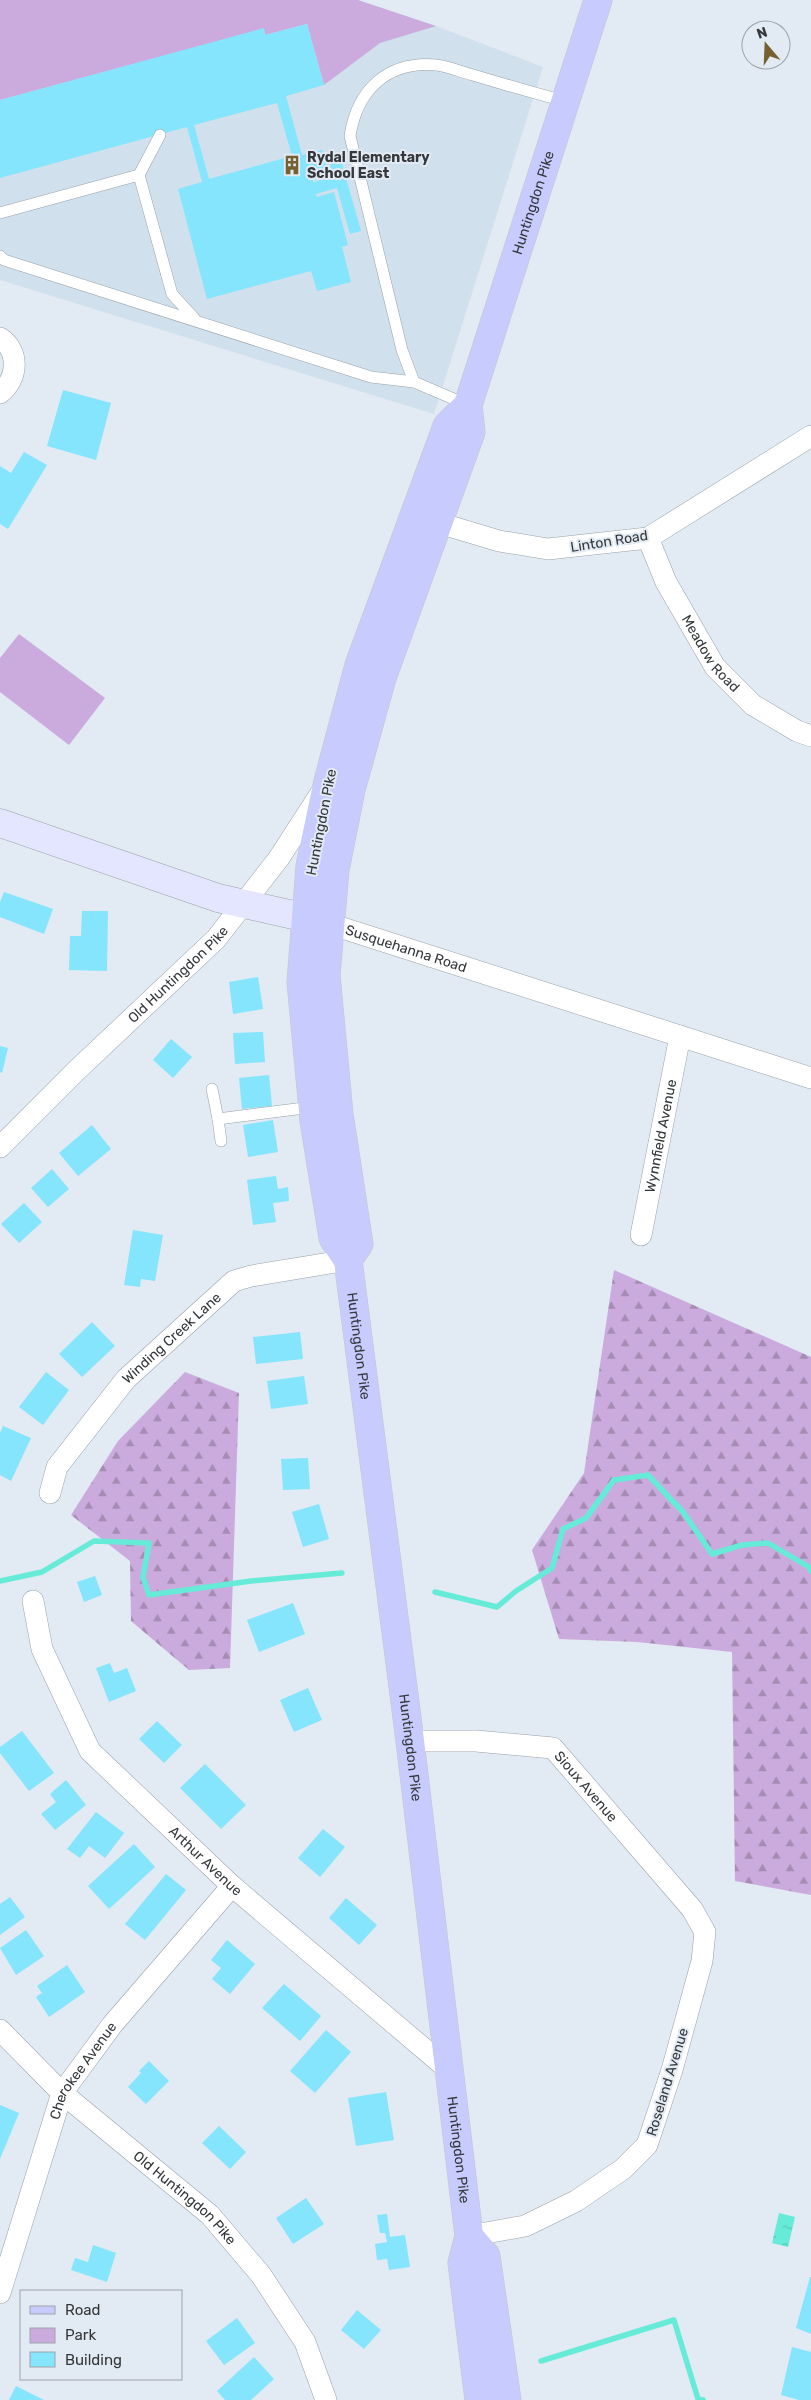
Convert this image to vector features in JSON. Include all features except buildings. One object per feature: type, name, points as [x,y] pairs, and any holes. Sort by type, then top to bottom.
[{"type":"main road","name":"Huntingdon Pike","points":[[348,1260],[359,1244],[339,1114],[326,975],[310,866],[328,781],[359,665],[428,515],[471,432],[468,406],[564,101],[598,0]]},
{"type":"main road","name":"Huntingdon Pike","points":[[428,515],[359,762],[335,870],[317,921],[301,982],[312,1107],[333,1238],[348,1260],[410,1741],[469,2236],[462,2263],[479,2400]]},
{"type":"main road","name":"Susquehanna Road","points":[[0,823],[244,906],[317,921]]},
{"type":"main road","points":[[469,2236],[486,2256],[507,2400]]},
{"type":"street","points":[[0,338],[10,348],[15,369],[12,380],[0,393]]},
{"type":"street","name":"Linton Road","points":[[428,515],[499,541],[548,549],[648,538],[811,436]]},
{"type":"street","name":"Meadow Road","points":[[648,538],[666,582],[715,667],[753,705],[797,731],[811,736]]},
{"type":"street","name":"Old Huntingdon Pike","points":[[0,1147],[77,1070],[216,939],[244,906],[279,858],[328,781]]},
{"type":"street","name":"Susquehanna Road","points":[[317,921],[811,1078]]},
{"type":"street","name":"Wynnfield Avenue","points":[[641,1235],[680,1036]]},
{"type":"street","name":"Winding Creek Lane","points":[[50,1494],[57,1467],[126,1378],[234,1281],[251,1276],[348,1260]]},
{"type":"street","name":"Arthur Avenue","points":[[33,1602],[42,1649],[90,1751],[232,1886],[449,2070]]},
{"type":"street","name":"Sioux Avenue","points":[[410,1741],[476,1741],[553,1748],[692,1909]]},
{"type":"street","name":"Cherokee Avenue","points":[[0,2293],[62,2093],[112,2025],[232,1886]]},
{"type":"street","name":"Roseland Avenue","points":[[469,2236],[525,2226],[576,2201],[623,2169],[647,2145],[672,2070],[702,1961],[705,1932],[692,1909]]},
{"type":"street","name":"Old Huntingdon Pike","points":[[0,2030],[62,2093],[210,2215],[260,2275],[305,2342],[326,2400]]},
{"type":"lane","points":[[414,382],[402,350],[350,136],[353,115],[362,99],[379,79],[404,66],[436,65],[564,101]]},
{"type":"lane","points":[[160,135],[139,176],[172,294],[196,320]]},
{"type":"lane","points":[[0,213],[139,176]]},
{"type":"lane","points":[[0,256],[4,260],[70,282],[196,320],[371,377],[414,382],[468,406]]},
{"type":"lane","points":[[212,1089],[220,1141]]},
{"type":"lane","points":[[218,1119],[312,1107]]},
{"type":"shaded area","points":[[0,0],[358,0],[436,26],[543,67],[434,414],[0,280]]},
{"type":"green space","points":[[0,0],[358,0],[436,26],[380,43],[324,85],[307,24],[265,35],[264,29],[0,100]]},
{"type":"green space","points":[[19,634],[105,698],[69,745],[0,692],[0,658]]},
{"type":"green space","points":[[614,1270],[811,1357],[811,1895],[735,1881],[732,1652],[637,1642],[559,1639],[532,1550],[584,1473]]},
{"type":"green space","points":[[185,1372],[239,1393],[230,1668],[189,1670],[131,1621],[130,1561],[71,1515],[118,1441]]},
{"type":"water","points":[[779,2213],[795,2217],[788,2247],[772,2243]]},
{"type":"waterway","points":[[435,1592],[497,1607],[516,1591],[552,1568],[563,1529],[586,1518],[614,1480],[648,1475],[683,1512],[712,1554],[742,1545],[768,1543],[809,1567],[811,1571]]},
{"type":"waterway","points":[[0,1581],[42,1572],[94,1541],[149,1543],[143,1577],[149,1595],[251,1581],[342,1573]]},
{"type":"waterway","points":[[541,2361],[674,2320],[698,2399],[703,2400]]},
{"type":"place","name":"Rydal Elementary School East","points":[[292,165]]}]
